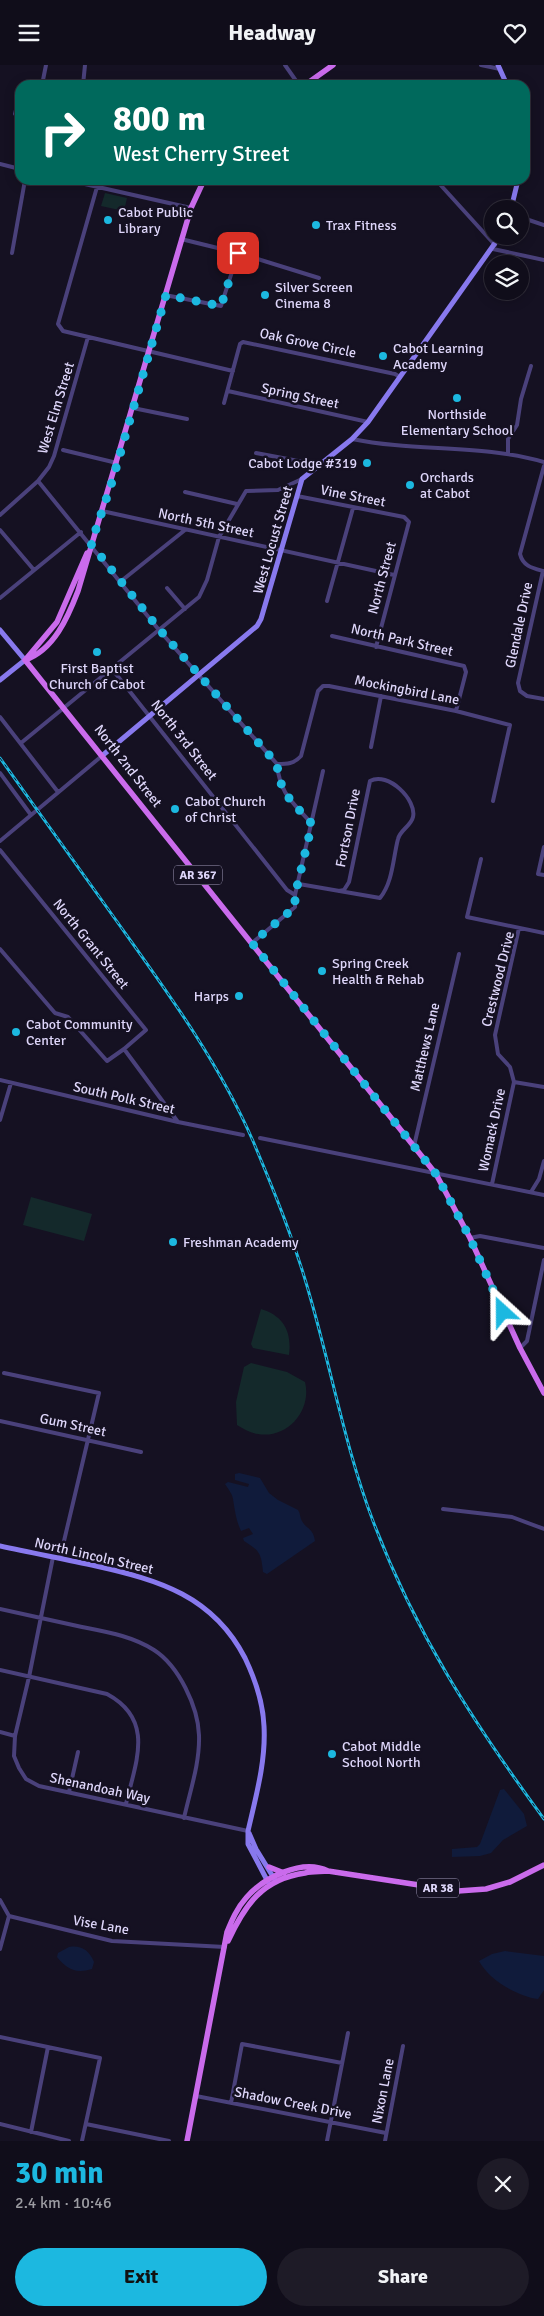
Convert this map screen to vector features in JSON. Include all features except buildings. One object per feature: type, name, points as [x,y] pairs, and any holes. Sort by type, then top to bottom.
[{"type":"main road","points":[[312,80],[333,65]]},
{"type":"main road","points":[[26,660],[57,622],[91,544],[117,463],[191,208],[202,185]]},
{"type":"main road","name":"North 2nd Street","points":[[26,660],[436,1174],[470,1238],[520,1348],[544,1393]]},
{"type":"main road","name":"AR 38","points":[[187,2141],[226,1947],[227,1932],[238,1909],[260,1885],[307,1872],[328,1871],[458,1891],[486,1889],[510,1882],[544,1865]]},
{"type":"main road","points":[[269,1867],[284,1873]]},
{"type":"main road","name":"AR 38","points":[[226,1947],[245,1908],[256,1894],[272,1881],[284,1873],[303,1868],[322,1867],[328,1871]]},
{"type":"street","points":[[43,80],[46,65]]},
{"type":"street","points":[[83,80],[85,65]]},
{"type":"street","points":[[285,65],[296,80]]},
{"type":"street","points":[[481,65],[499,67],[505,80]]},
{"type":"street","points":[[0,164],[15,168]]},
{"type":"street","points":[[12,253],[24,185]]},
{"type":"street","points":[[89,185],[191,208]]},
{"type":"street","points":[[440,185],[494,247],[544,261]]},
{"type":"street","points":[[513,200],[517,185]]},
{"type":"street","points":[[97,187],[58,323],[63,331],[233,371]]},
{"type":"street","points":[[529,220],[544,225]]},
{"type":"street","points":[[182,239],[238,253],[319,278]]},
{"type":"street","name":"West Locust Street","points":[[0,841],[251,633],[261,619],[302,479],[314,467],[352,439],[368,423],[494,247]]},
{"type":"street","points":[[166,295],[221,306],[238,253]]},
{"type":"street","name":"West Elm Street","points":[[0,515],[40,483],[49,467],[54,456],[88,337]]},
{"type":"street","name":"Oak Grove Circle","points":[[224,403],[240,344],[246,342],[395,374],[400,377]]},
{"type":"street","points":[[508,453],[507,444],[517,425],[522,393],[531,366]]},
{"type":"street","name":"Spring Street","points":[[228,391],[368,423]]},
{"type":"street","points":[[133,408],[187,419]]},
{"type":"street","points":[[352,439],[438,449],[508,453],[544,464]]},
{"type":"street","points":[[63,451],[117,463]]},
{"type":"street","points":[[256,453],[309,463],[314,467]]},
{"type":"street","name":"Glendale Drive","points":[[544,464],[520,553],[523,561],[529,567],[543,571],[518,683],[520,691],[527,695],[544,699]]},
{"type":"street","points":[[21,743],[199,597],[207,579],[219,537],[237,503],[246,491],[278,490],[302,479]]},
{"type":"street","points":[[40,483],[159,629],[277,764],[278,782],[282,790],[312,824]]},
{"type":"street","points":[[185,492],[237,503]]},
{"type":"street","name":"Vine Street","points":[[297,496],[404,517]]},
{"type":"street","points":[[326,601],[353,508]]},
{"type":"street","name":"North 5th Street","points":[[102,511],[394,575]]},
{"type":"street","name":"North Street","points":[[376,647],[408,526],[409,521],[404,517]]},
{"type":"street","points":[[120,582],[185,529]]},
{"type":"street","points":[[0,530],[34,570]]},
{"type":"street","points":[[0,598],[81,532]]},
{"type":"street","points":[[167,588],[184,609]]},
{"type":"street","name":"North 2nd Street","points":[[0,630],[26,660]]},
{"type":"street","name":"North Park Street","points":[[332,636],[445,661],[468,668],[456,711]]},
{"type":"street","points":[[0,680],[26,660]]},
{"type":"street","name":"North 3rd Street","points":[[112,669],[287,890],[295,895]]},
{"type":"street","name":"Mockingbird Lane","points":[[277,764],[289,764],[297,761],[302,756],[318,691],[322,686],[329,686],[456,711],[510,725],[493,801]]},
{"type":"street","points":[[371,747],[382,696]]},
{"type":"street","points":[[0,717],[58,792]]},
{"type":"street","points":[[252,943],[295,907],[295,895],[323,771]]},
{"type":"street","points":[[0,773],[30,815]]},
{"type":"street","name":"Fortson Drive","points":[[298,884],[374,899],[380,898],[384,894],[393,868],[398,837],[413,817],[413,809],[409,802],[391,782],[374,779],[370,781],[367,787],[349,882],[350,889],[354,894]]},
{"type":"street","points":[[544,847],[538,874],[544,875]]},
{"type":"street","name":"North Grant Street","points":[[0,851],[146,1030],[124,1049]]},
{"type":"street","points":[[481,859],[467,917],[520,928]]},
{"type":"street","name":"Fortson Drive","points":[[339,891],[344,889],[349,882]]},
{"type":"street","name":"Crestwood Drive","points":[[514,1082],[510,1067],[498,1054],[495,1045],[495,1035],[520,928],[544,933]]},
{"type":"street","points":[[0,949],[54,1013],[68,1017],[107,1061],[124,1049],[178,1123]]},
{"type":"street","name":"Matthews Lane","points":[[414,1146],[458,954]]},
{"type":"street","name":"South Polk Street","points":[[0,1080],[178,1123],[243,1135]]},
{"type":"street","points":[[514,1082],[544,1087]]},
{"type":"street","name":"Womack Drive","points":[[492,1184],[514,1082]]},
{"type":"street","points":[[0,1120],[10,1083]]},
{"type":"street","points":[[260,1138],[544,1195]]},
{"type":"street","points":[[531,1192],[539,1179],[544,1161]]},
{"type":"street","points":[[470,1238],[480,1236],[544,1249]]},
{"type":"street","points":[[520,1348],[527,1341],[544,1260]]},
{"type":"street","points":[[4,1373],[99,1393],[60,1558]]},
{"type":"street","name":"Gum Street","points":[[0,1421],[141,1452]]},
{"type":"street","points":[[444,1509],[512,1517],[544,1529]]},
{"type":"street","name":"North Lincoln Street","points":[[0,1546],[144,1577],[171,1587],[207,1610],[218,1621],[239,1647],[257,1686],[264,1727],[262,1766],[248,1831],[248,1844],[272,1881]]},
{"type":"street","name":"Shenandoah Way","points":[[54,1557],[15,1736],[14,1756],[26,1779],[39,1786],[248,1831]]},
{"type":"street","points":[[0,1609],[126,1637],[156,1651],[174,1670],[187,1690],[195,1713],[199,1734],[198,1756],[184,1818]]},
{"type":"street","points":[[0,1670],[107,1694],[121,1702],[134,1717],[138,1733],[138,1750],[126,1804]]},
{"type":"street","points":[[0,1732],[15,1736]]},
{"type":"street","points":[[69,1792],[78,1752]]},
{"type":"street","points":[[248,1831],[256,1849],[269,1867],[272,1881]]},
{"type":"street","points":[[256,1859],[262,1877],[260,1885]]},
{"type":"street","points":[[0,1900],[9,1916],[0,1949]]},
{"type":"street","name":"Vise Lane","points":[[9,1916],[112,1941],[226,1947]]},
{"type":"street","points":[[327,2141],[348,2033]]},
{"type":"street","points":[[0,2037],[100,2058],[82,2141]]},
{"type":"street","points":[[231,2103],[242,2044],[342,2063]]},
{"type":"street","name":"Nixon Lane","points":[[385,2141],[403,2046]]},
{"type":"street","points":[[31,2132],[48,2047]]},
{"type":"street","name":"Shadow Creek Drive","points":[[196,2096],[386,2133]]},
{"type":"street","points":[[0,2124],[68,2141]]},
{"type":"street","points":[[86,2124],[170,2141]]},
{"type":"green space","points":[[105,193],[127,198],[124,211],[101,206]]},
{"type":"green space","points":[[31,1197],[92,1214],[84,1241],[23,1225]]},
{"type":"green space","points":[[261,1309],[276,1316],[285,1326],[289,1339],[289,1355],[253,1348],[251,1344]]},
{"type":"green space","points":[[251,1363],[287,1372],[305,1382],[305,1403],[301,1412],[288,1427],[279,1432],[258,1434],[237,1425],[236,1402],[244,1367]]},
{"type":"water","points":[[239,1473],[260,1478],[269,1493],[298,1510],[301,1519],[314,1536],[315,1541],[267,1574],[263,1572],[259,1553],[244,1541],[243,1538],[253,1534],[249,1528],[241,1531],[231,1493],[225,1484],[228,1482],[248,1487],[249,1484],[235,1480],[235,1474]]},
{"type":"water","points":[[504,1789],[524,1814],[527,1826],[503,1840],[491,1853],[480,1856],[452,1857],[452,1849],[477,1847],[480,1844],[500,1790]]},
{"type":"water","points":[[69,1947],[77,1947],[87,1951],[94,1962],[92,1969],[76,1971],[64,1965],[57,1957],[58,1953]]},
{"type":"water","points":[[505,1951],[544,1956],[544,1990],[538,1999],[504,1986],[489,1975],[479,1961],[492,1954]]},
{"type":"railway","points":[[0,758],[177,1006],[226,1085],[253,1141],[299,1259],[363,1494],[390,1562],[408,1602],[448,1676],[493,1747],[544,1819]]},
{"type":"place","name":"Cabot Public Library","points":[[108,220]]},
{"type":"place","name":"Trax Fitness","points":[[316,225]]},
{"type":"place","name":"Silver Screen Cinema 8","points":[[265,295]]},
{"type":"place","name":"Cabot Learning Academy","points":[[383,356]]},
{"type":"place","name":"Northside Elementary School","points":[[457,398]]},
{"type":"place","name":"Cabot Lodge #319","points":[[367,463]]},
{"type":"place","name":"Orchards at Cabot","points":[[410,485]]},
{"type":"place","name":"First Baptist Church of Cabot","points":[[97,652]]},
{"type":"place","name":"Cabot Church of Christ","points":[[175,809]]},
{"type":"place","name":"Spring Creek Health & Rehab","points":[[322,971]]},
{"type":"place","name":"Harps","points":[[239,996]]},
{"type":"place","name":"Cabot Community Center","points":[[16,1032]]},
{"type":"place","name":"Freshman Academy","points":[[173,1242]]},
{"type":"place","name":"Cabot Middle School North","points":[[332,1754]]},
{"type":"route","points":[[238,253],[221,306],[215,307],[166,295],[112,482],[91,544],[159,629],[237,721],[277,764],[278,782],[282,790],[312,824],[295,895],[295,907],[252,943],[436,1174],[470,1238],[503,1312]]}]
